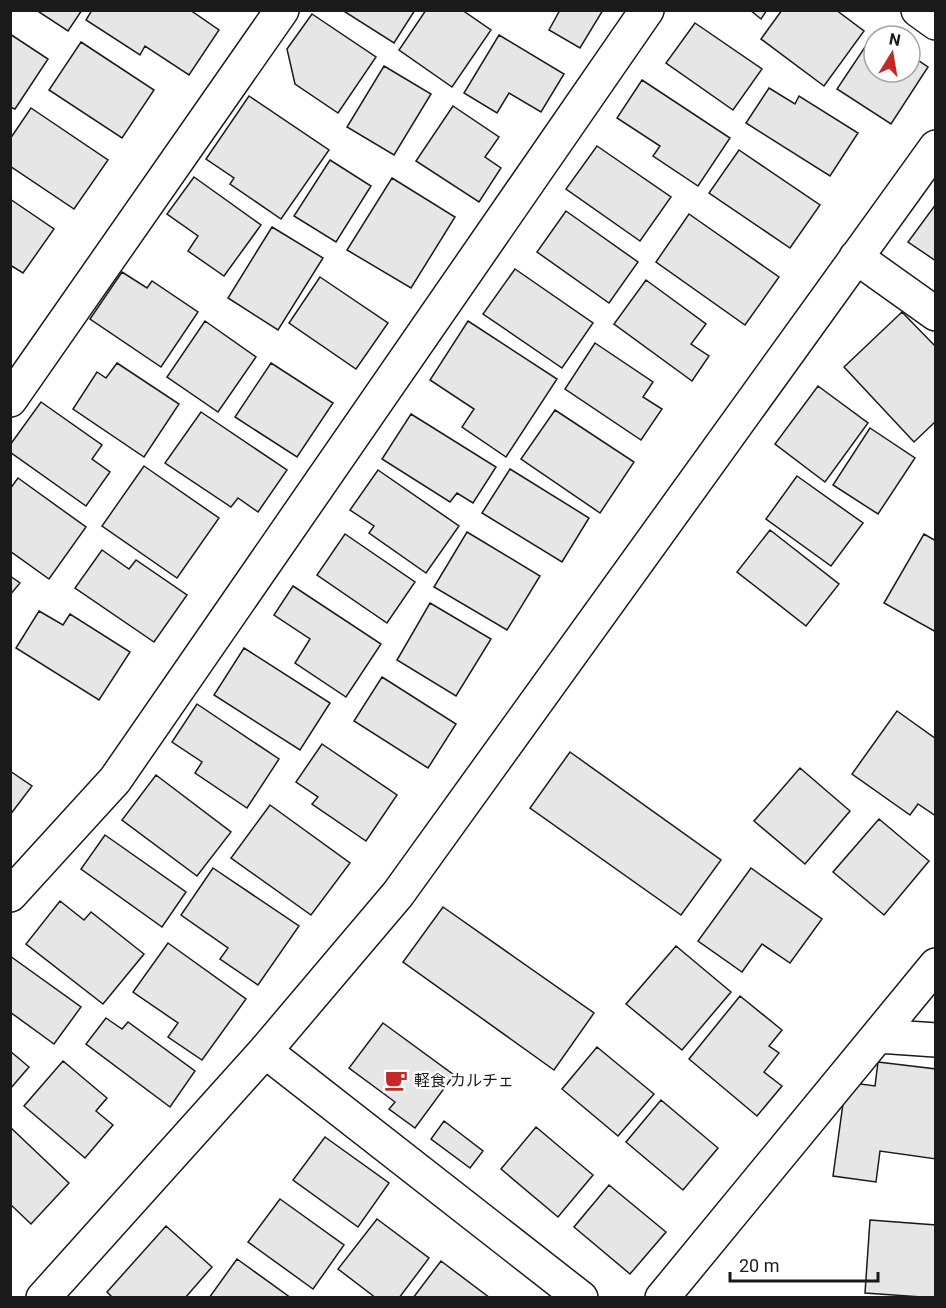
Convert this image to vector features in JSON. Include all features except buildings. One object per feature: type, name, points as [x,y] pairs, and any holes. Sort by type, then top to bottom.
[{"type":"street","points":[[10,400],[282,10]]},
{"type":"street","points":[[10,895],[115,780],[647,10]]},
{"type":"street","points":[[918,10],[936,23]]},
{"type":"street","points":[[49,1296],[265,1051],[398,894],[936,147]]},
{"type":"street","points":[[856,257],[936,314]]},
{"type":"street","points":[[662,1298],[936,965]]},
{"type":"street","points":[[878,1036],[936,1040]]},
{"type":"street","points":[[265,1051],[581,1298]]},
{"type":"place","name":"軽食 カルチェ","points":[[396,1080]]}]
